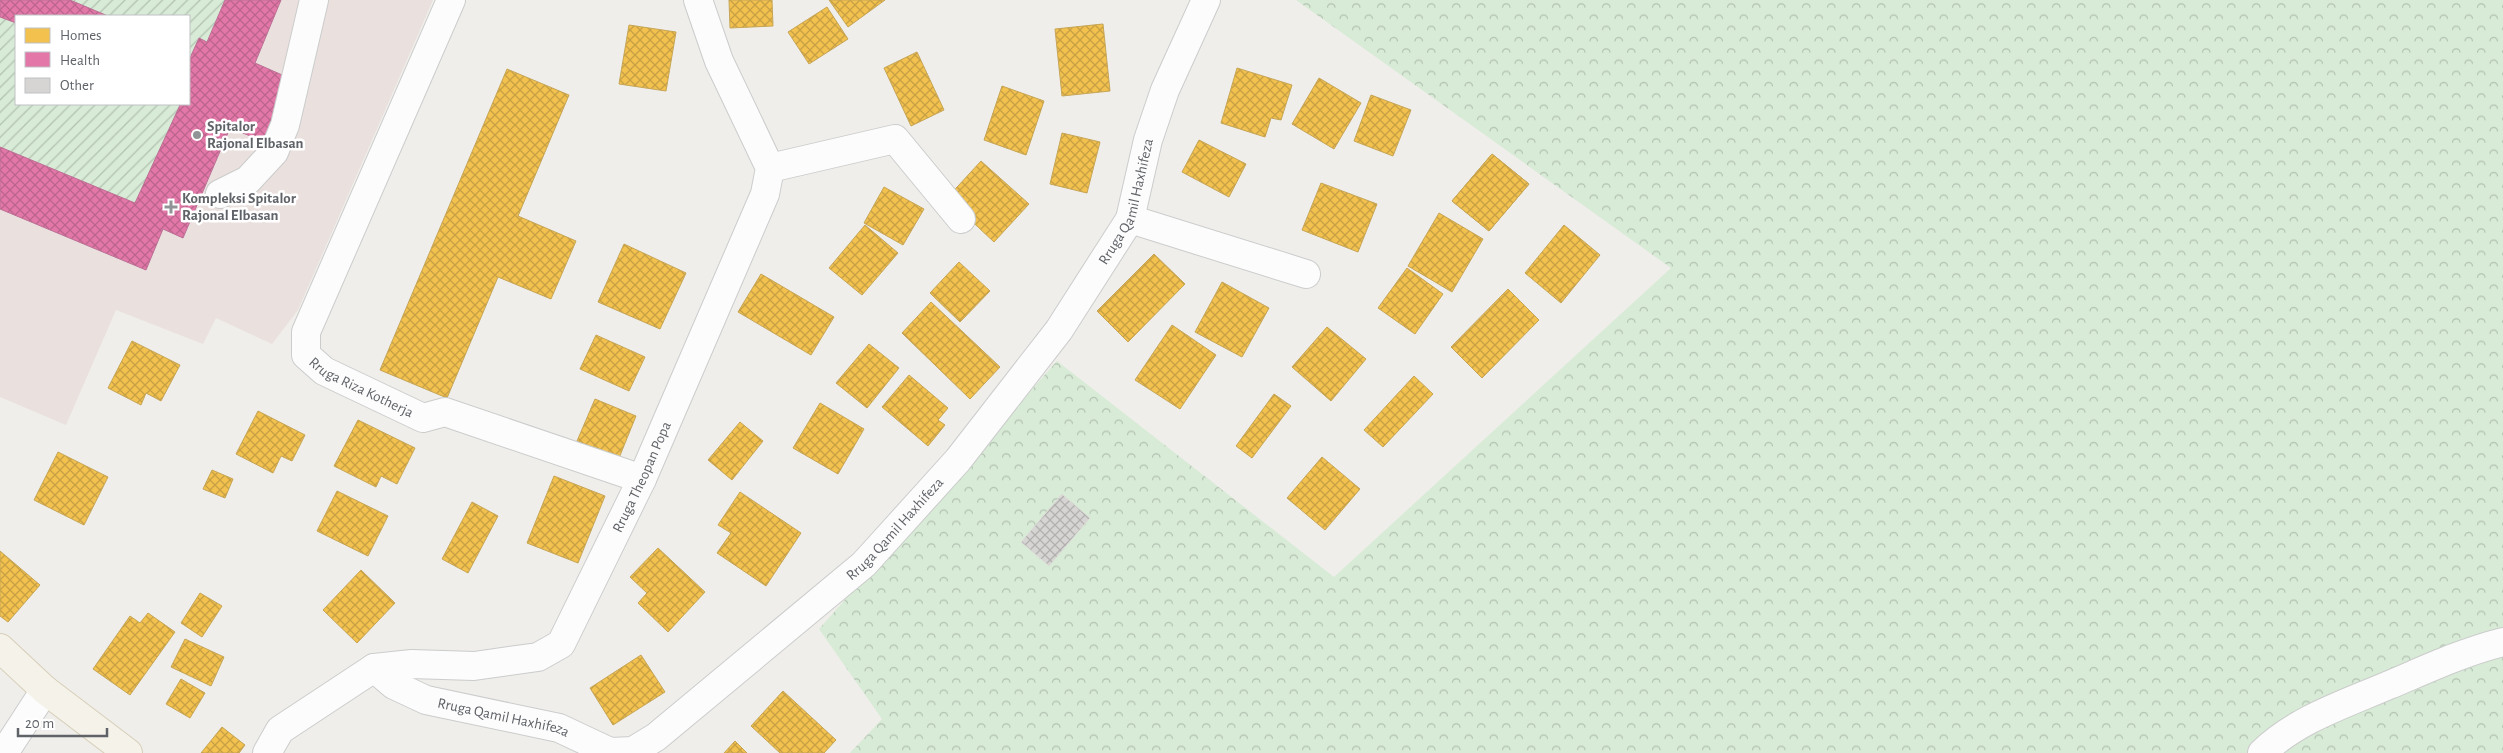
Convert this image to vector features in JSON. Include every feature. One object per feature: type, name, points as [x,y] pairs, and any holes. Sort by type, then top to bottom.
[{"type":"main road","points":[[0,648],[45,690],[128,753]]},
{"type":"street","points":[[220,194],[248,180],[274,152],[285,125],[314,0]]},
{"type":"street","name":"Rruga Riza Kotherja","points":[[451,0],[306,332],[306,355],[324,371],[423,418],[445,412],[642,479]]},
{"type":"street","points":[[698,0],[719,61],[770,168],[895,140],[961,219]]},
{"type":"street","name":"Rruga Qamil Haxhifeza","points":[[374,668],[394,684],[426,700],[559,728],[610,752],[633,751],[656,738],[864,564],[958,460],[1059,330],[1130,219],[1148,140],[1164,90],[1206,0]]},
{"type":"street","name":"Rruga Theopan Popa","points":[[267,753],[280,730],[374,668],[412,664],[474,666],[538,657],[561,644],[642,479],[765,194],[770,168]]},
{"type":"street","points":[[1130,219],[1306,274]]},
{"type":"street","points":[[2262,753],[2278,737],[2311,718],[2474,649],[2503,642]]},
{"type":"street","points":[[4,753],[45,690]]},
{"type":"shaded area","name":"Kompleksi Spitalor Rajonal Elbasan","points":[[0,0],[433,0],[298,310],[272,344],[216,318],[203,344],[116,310],[66,425],[0,397]]},
{"type":"green space","points":[[70,0],[225,0],[207,42],[198,39],[190,58],[190,15],[106,15]]},
{"type":"green space","points":[[1296,0],[2503,0],[2503,753],[850,753],[882,719],[819,629],[1057,361],[1334,577],[1671,268]]},
{"type":"green space","points":[[0,17],[15,23],[15,105],[180,105],[135,203],[0,147]]},
{"type":"building: Homes","points":[[729,0],[772,0],[773,26],[730,28]]},
{"type":"building: Homes","points":[[829,0],[885,0],[848,27]]},
{"type":"building: Homes","points":[[827,7],[848,39],[809,64],[788,32]]},
{"type":"building: Homes","points":[[1103,24],[1110,91],[1062,96],[1055,29]]},
{"type":"building: Homes","points":[[629,25],[676,32],[666,91],[619,84]]},
{"type":"building: Homes","points":[[917,52],[944,110],[911,126],[884,68]]},
{"type":"building: Homes","points":[[1237,68],[1292,85],[1281,120],[1271,118],[1265,137],[1221,123]]},
{"type":"building: Homes","points":[[507,69],[569,95],[518,216],[576,241],[551,299],[498,277],[447,398],[380,370]]},
{"type":"building: Homes","points":[[1319,78],[1361,103],[1334,149],[1292,124]]},
{"type":"building: Homes","points":[[1002,86],[1044,101],[1026,155],[984,140]]},
{"type":"building: Homes","points":[[1371,95],[1411,110],[1393,156],[1354,141]]},
{"type":"building: Homes","points":[[1062,133],[1100,142],[1087,193],[1050,184]]},
{"type":"building: Homes","points":[[1199,140],[1246,164],[1229,197],[1182,172]]},
{"type":"building: Homes","points":[[1492,154],[1529,184],[1489,231],[1452,201]]},
{"type":"building: Homes","points":[[1492,154],[1529,184],[1489,231],[1452,201]]},
{"type":"building: Homes","points":[[981,161],[1029,204],[994,242],[947,198]]},
{"type":"building: Homes","points":[[1321,183],[1377,204],[1358,252],[1302,230]]},
{"type":"building: Homes","points":[[884,187],[924,209],[903,245],[864,223]]},
{"type":"building: Homes","points":[[1439,213],[1483,239],[1452,292],[1408,266]]},
{"type":"building: Homes","points":[[865,225],[898,253],[862,295],[829,268]]},
{"type":"building: Homes","points":[[1564,225],[1600,255],[1561,303],[1525,273]]},
{"type":"building: Homes","points":[[624,244],[686,273],[660,329],[598,302]]},
{"type":"building: Homes","points":[[1154,254],[1185,284],[1128,342],[1097,311]]},
{"type":"building: Homes","points":[[959,262],[990,291],[960,322],[930,293]]},
{"type":"building: Homes","points":[[1407,268],[1443,294],[1415,334],[1378,308]]},
{"type":"building: Homes","points":[[761,274],[834,317],[811,355],[738,312]]},
{"type":"building: Homes","points":[[1222,282],[1269,308],[1242,357],[1195,332]]},
{"type":"building: Homes","points":[[1508,289],[1539,320],[1482,378],[1451,347]]},
{"type":"building: Homes","points":[[931,302],[1000,367],[970,399],[902,333]]},
{"type":"building: Homes","points":[[1172,325],[1216,355],[1180,409],[1135,380]]},
{"type":"building: Homes","points":[[1327,327],[1366,359],[1331,401],[1292,367]]},
{"type":"building: Homes","points":[[596,335],[645,357],[629,391],[580,369]]},
{"type":"building: Homes","points":[[132,341],[180,365],[161,401],[146,393],[141,405],[108,388]]},
{"type":"building: Homes","points":[[869,344],[899,368],[867,408],[836,383]]},
{"type":"building: Homes","points":[[909,375],[948,408],[938,420],[945,425],[928,446],[882,407]]},
{"type":"building: Homes","points":[[1414,376],[1433,394],[1383,447],[1364,430]]},
{"type":"building: Homes","points":[[1274,394],[1291,406],[1252,458],[1236,446]]},
{"type":"building: Homes","points":[[595,399],[636,416],[619,458],[577,441]]},
{"type":"building: Homes","points":[[820,403],[864,429],[838,474],[793,448]]},
{"type":"building: Homes","points":[[258,411],[305,435],[292,461],[281,456],[273,473],[236,454]]},
{"type":"building: Homes","points":[[358,420],[415,448],[397,484],[381,476],[376,487],[334,466]]},
{"type":"building: Homes","points":[[740,422],[763,441],[732,480],[708,460]]},
{"type":"building: Homes","points":[[58,452],[108,477],[84,525],[34,500]]},
{"type":"building: Homes","points":[[1322,457],[1360,489],[1325,530],[1287,498]]},
{"type":"building: Homes","points":[[212,470],[233,479],[225,498],[203,489]]},
{"type":"building: Homes","points":[[554,476],[605,496],[578,563],[527,543]]},
{"type":"building: Homes","points":[[337,491],[388,516],[368,556],[317,531]]},
{"type":"building: Homes","points":[[740,492],[801,533],[766,586],[717,553],[731,533],[718,525]]},
{"type":"building: Homes","points":[[472,502],[498,516],[468,573],[442,559]]},
{"type":"building: Homes","points":[[658,548],[705,592],[668,632],[638,603],[647,593],[630,577]]},
{"type":"building: Homes","points":[[0,551],[40,585],[8,622],[0,616]]},
{"type":"building: Homes","points":[[361,570],[395,603],[357,643],[323,610]]},
{"type":"building: Homes","points":[[200,593],[222,606],[202,637],[181,623]]},
{"type":"building: Homes","points":[[148,613],[175,632],[130,695],[93,669],[130,616],[140,623]]},
{"type":"building: Homes","points":[[185,639],[224,657],[211,686],[171,667]]},
{"type":"building: Homes","points":[[641,655],[665,692],[613,725],[590,688]]},
{"type":"building: Homes","points":[[181,679],[205,693],[190,718],[166,704]]},
{"type":"building: Homes","points":[[783,691],[836,740],[824,753],[780,753],[751,726]]},
{"type":"building: Homes","points":[[222,727],[245,745],[239,753],[201,753]]},
{"type":"building: Homes","points":[[735,741],[747,753],[724,753]]},
{"type":"building: Health","points":[[0,0],[70,0],[106,15],[15,15],[15,23],[0,17]]},
{"type":"building: Health","name":"Spitalor Rajonal Elbasan","points":[[225,0],[281,0],[255,63],[289,78],[263,141],[230,128],[183,238],[163,229],[146,270],[0,209],[0,147],[135,203],[180,105],[190,105],[190,58],[199,38],[207,42]]},
{"type":"building: Other","points":[[1062,494],[1090,518],[1049,566],[1021,542]]},
{"type":"place","name":"Spitalor Rajonal Elbasan","points":[[197,135]]},
{"type":"place","name":"Kompleksi Spitalor Rajonal Elbasan","points":[[171,207]]}]
